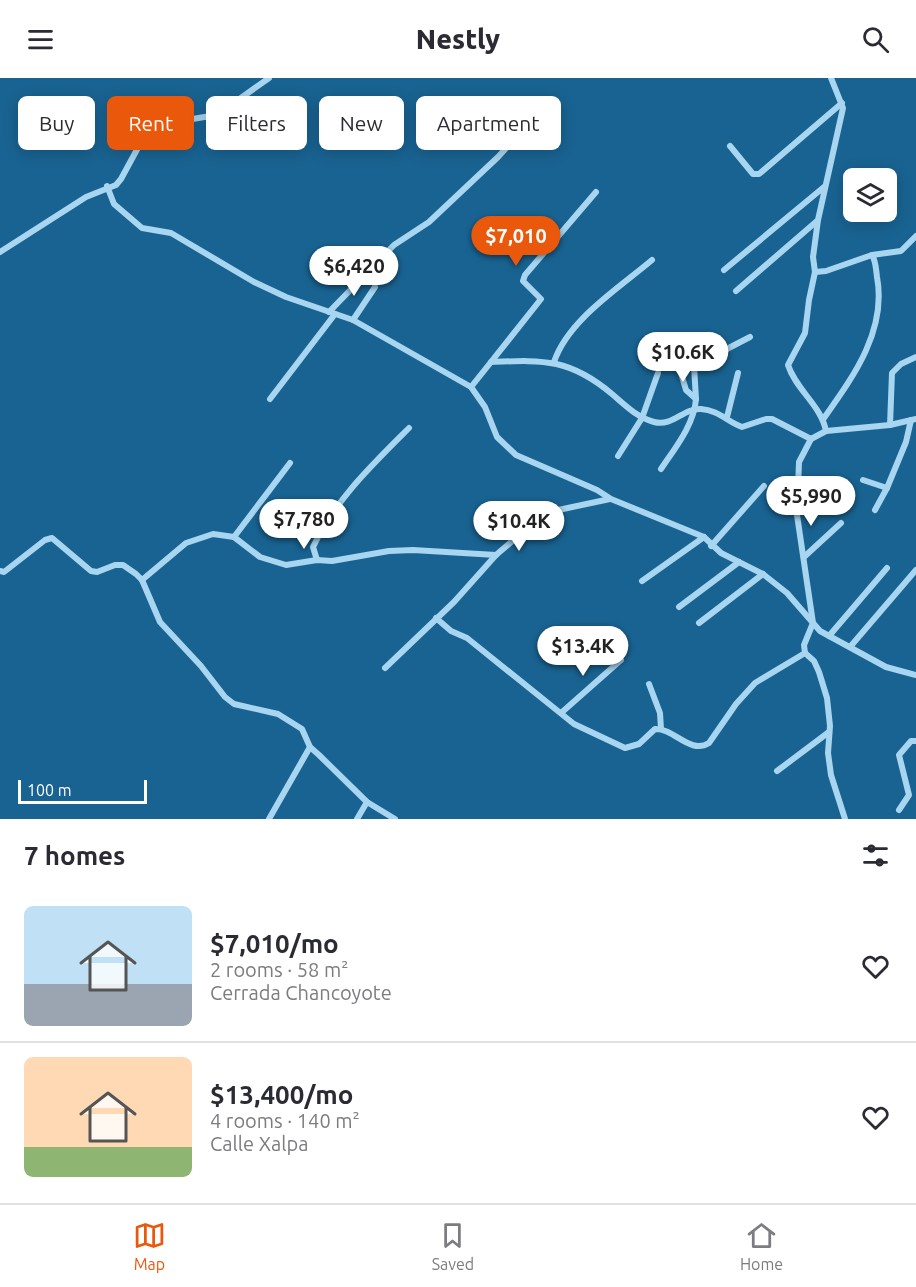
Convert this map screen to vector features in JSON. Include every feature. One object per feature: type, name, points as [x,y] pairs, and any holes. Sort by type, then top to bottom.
[{"type":"street","points":[[0,252],[86,197],[108,186],[116,185],[122,179],[147,130],[155,125],[217,115],[269,78]]},
{"type":"street","points":[[826,431],[824,418],[792,378],[789,365],[805,333],[815,272],[813,256],[818,220],[843,108],[831,78]]},
{"type":"street","points":[[730,146],[753,174],[759,174],[842,103]]},
{"type":"street","points":[[270,399],[332,313],[394,245],[429,222],[504,150]]},
{"type":"street","points":[[108,186],[114,204],[142,228],[171,233],[254,282],[286,297],[353,320],[471,387],[485,407],[497,437],[516,456],[611,499],[704,537],[711,546],[763,574],[788,594],[813,623],[829,636],[893,670],[916,675]]},
{"type":"street","points":[[724,270],[824,187]]},
{"type":"street","points":[[471,387],[541,298],[523,281],[525,275],[596,192]]},
{"type":"street","points":[[736,291],[818,220]]},
{"type":"street","points":[[815,272],[826,271],[872,255],[901,251],[916,236]]},
{"type":"street","points":[[824,418],[852,379],[876,328],[879,300],[872,255]]},
{"type":"street","points":[[554,362],[567,336],[580,320],[652,260]]},
{"type":"street","points":[[353,320],[375,287]]},
{"type":"street","points":[[694,366],[750,337]]},
{"type":"street","points":[[661,470],[686,430],[695,409],[694,366],[686,342]]},
{"type":"street","points":[[890,425],[889,389],[892,373],[901,364],[916,357]]},
{"type":"street","points":[[491,362],[554,362],[572,368],[597,382],[642,418],[666,423],[695,409],[705,409],[727,417],[742,428],[772,419],[811,439]]},
{"type":"street","points":[[680,370],[686,390],[696,399]]},
{"type":"street","points":[[618,456],[642,418],[658,373]]},
{"type":"street","points":[[727,417],[738,373]]},
{"type":"street","points":[[845,819],[831,775],[828,753],[827,698],[814,661],[806,653],[804,645],[813,623],[797,497],[799,462],[811,439],[826,431],[890,425],[914,419]]},
{"type":"street","points":[[875,510],[887,488],[914,419]]},
{"type":"street","points":[[317,560],[313,547],[343,498],[368,468],[409,428]]},
{"type":"street","points":[[234,537],[290,463]]},
{"type":"street","points":[[863,480],[887,488]]},
{"type":"street","points":[[711,546],[764,486]]},
{"type":"street","points":[[385,668],[454,602],[496,555],[549,512],[611,499]]},
{"type":"street","points":[[804,557],[841,523]]},
{"type":"street","points":[[141,580],[186,543],[213,534],[234,537],[260,557],[286,565],[317,560],[332,561],[389,551],[413,550],[496,555]]},
{"type":"street","points":[[642,581],[704,537]]},
{"type":"street","points":[[0,571],[4,572],[45,540],[52,538],[91,571],[123,565],[141,580],[160,622],[201,666],[225,697],[234,704],[278,714],[302,729],[310,747],[367,802],[395,819]]},
{"type":"street","points":[[679,607],[739,562]]},
{"type":"street","points":[[829,636],[887,568]]},
{"type":"street","points":[[850,646],[916,570]]},
{"type":"street","points":[[699,623],[763,574]]},
{"type":"street","points":[[436,618],[467,639],[574,724],[625,748],[639,744],[649,733],[661,729],[692,746],[703,747],[709,743],[736,704],[755,683],[806,653]]},
{"type":"street","points":[[561,713],[621,660]]},
{"type":"street","points":[[649,684],[660,713],[661,729]]},
{"type":"street","points":[[777,771],[829,732]]},
{"type":"street","points":[[899,810],[909,795],[899,755],[911,741],[916,741]]},
{"type":"street","points":[[269,819],[310,747]]},
{"type":"street","points":[[357,819],[367,802]]}]
